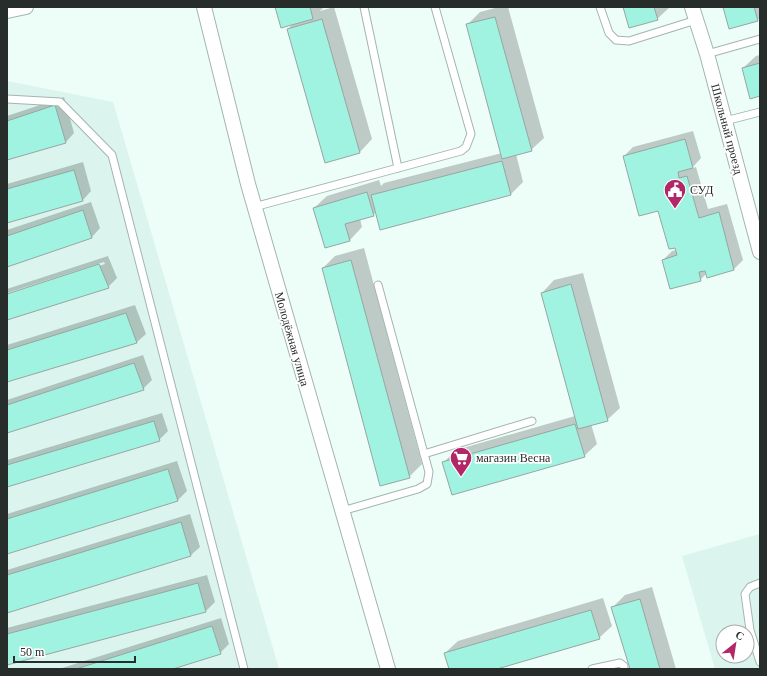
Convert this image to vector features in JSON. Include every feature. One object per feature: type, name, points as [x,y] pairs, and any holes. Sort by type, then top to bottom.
[{"type":"street","points":[[7,11],[26,7]]},
{"type":"street","name":"Молодёжная улица","points":[[204,7],[254,207],[388,669]]},
{"type":"street","name":"Школьный проезд","points":[[694,13],[707,54],[760,252]]},
{"type":"lane","points":[[364,7],[398,168]]},
{"type":"lane","points":[[254,207],[461,151],[466,146],[471,134],[435,7]]},
{"type":"lane","points":[[600,7],[609,33],[616,40],[629,41],[694,13]]},
{"type":"lane","points":[[707,54],[760,39]]},
{"type":"lane","points":[[7,99],[60,102],[112,155],[244,669]]},
{"type":"lane","points":[[725,121],[760,112]]},
{"type":"lane","points":[[342,511],[418,489],[427,484],[429,472],[378,285]]},
{"type":"lane","points":[[424,454],[532,421]]},
{"type":"lane","points":[[760,583],[750,587],[745,594],[750,630],[760,662]]},
{"type":"lane","points":[[592,669],[620,663],[624,666],[624,669]]},
{"type":"shaded area","points":[[7,81],[113,102],[279,669],[7,669]]},
{"type":"shaded area","points":[[760,534],[760,669],[715,669],[682,556]]},
{"type":"building","points":[[275,7],[310,7],[313,19],[281,28]]},
{"type":"building","points":[[623,7],[654,7],[658,20],[629,28]]},
{"type":"building","points":[[723,7],[754,7],[758,21],[729,29]]},
{"type":"building","points":[[495,17],[532,151],[502,159],[466,24]]},
{"type":"building","points":[[322,19],[360,153],[325,163],[287,29]]},
{"type":"building","points":[[760,63],[760,96],[750,99],[742,68]]},
{"type":"building","points":[[55,105],[66,143],[7,160],[7,121]]},
{"type":"building","points":[[685,139],[693,168],[678,172],[679,178],[687,176],[699,218],[719,212],[734,270],[707,278],[705,271],[699,272],[701,281],[670,289],[662,260],[677,255],[675,248],[669,249],[658,211],[639,216],[623,156]]},
{"type":"building","points":[[502,161],[511,195],[380,230],[371,195]]},
{"type":"building","points":[[74,170],[83,201],[7,223],[7,189]]},
{"type":"building","points":[[367,192],[374,216],[345,224],[350,241],[325,248],[313,208]]},
{"type":"building","points":[[83,210],[92,238],[7,267],[7,236]]},
{"type":"building","points":[[351,260],[410,478],[380,486],[322,268]]},
{"type":"building","points":[[99,264],[109,288],[7,320],[7,294]]},
{"type":"building","points":[[571,284],[608,421],[578,429],[541,293]]},
{"type":"building","points":[[126,313],[137,343],[7,382],[7,350]]},
{"type":"building","points":[[134,363],[144,390],[7,433],[7,405]]},
{"type":"building","points":[[154,421],[160,441],[7,487],[7,465]]},
{"type":"building","points":[[575,424],[585,457],[452,495],[442,462]]},
{"type":"building","points":[[168,469],[178,501],[7,554],[7,519]]},
{"type":"building","points":[[181,522],[191,556],[7,613],[7,575]]},
{"type":"building","points":[[198,583],[206,612],[7,665],[7,634]]},
{"type":"building","points":[[640,599],[660,669],[630,669],[611,607]]},
{"type":"building","points":[[591,610],[600,639],[497,669],[449,669],[444,653]]},
{"type":"building","points":[[212,626],[221,654],[173,669],[76,669]]},
{"type":"place","name":"СУД","points":[[675,210]]},
{"type":"place","name":"магазин Весна","points":[[461,478]]}]
